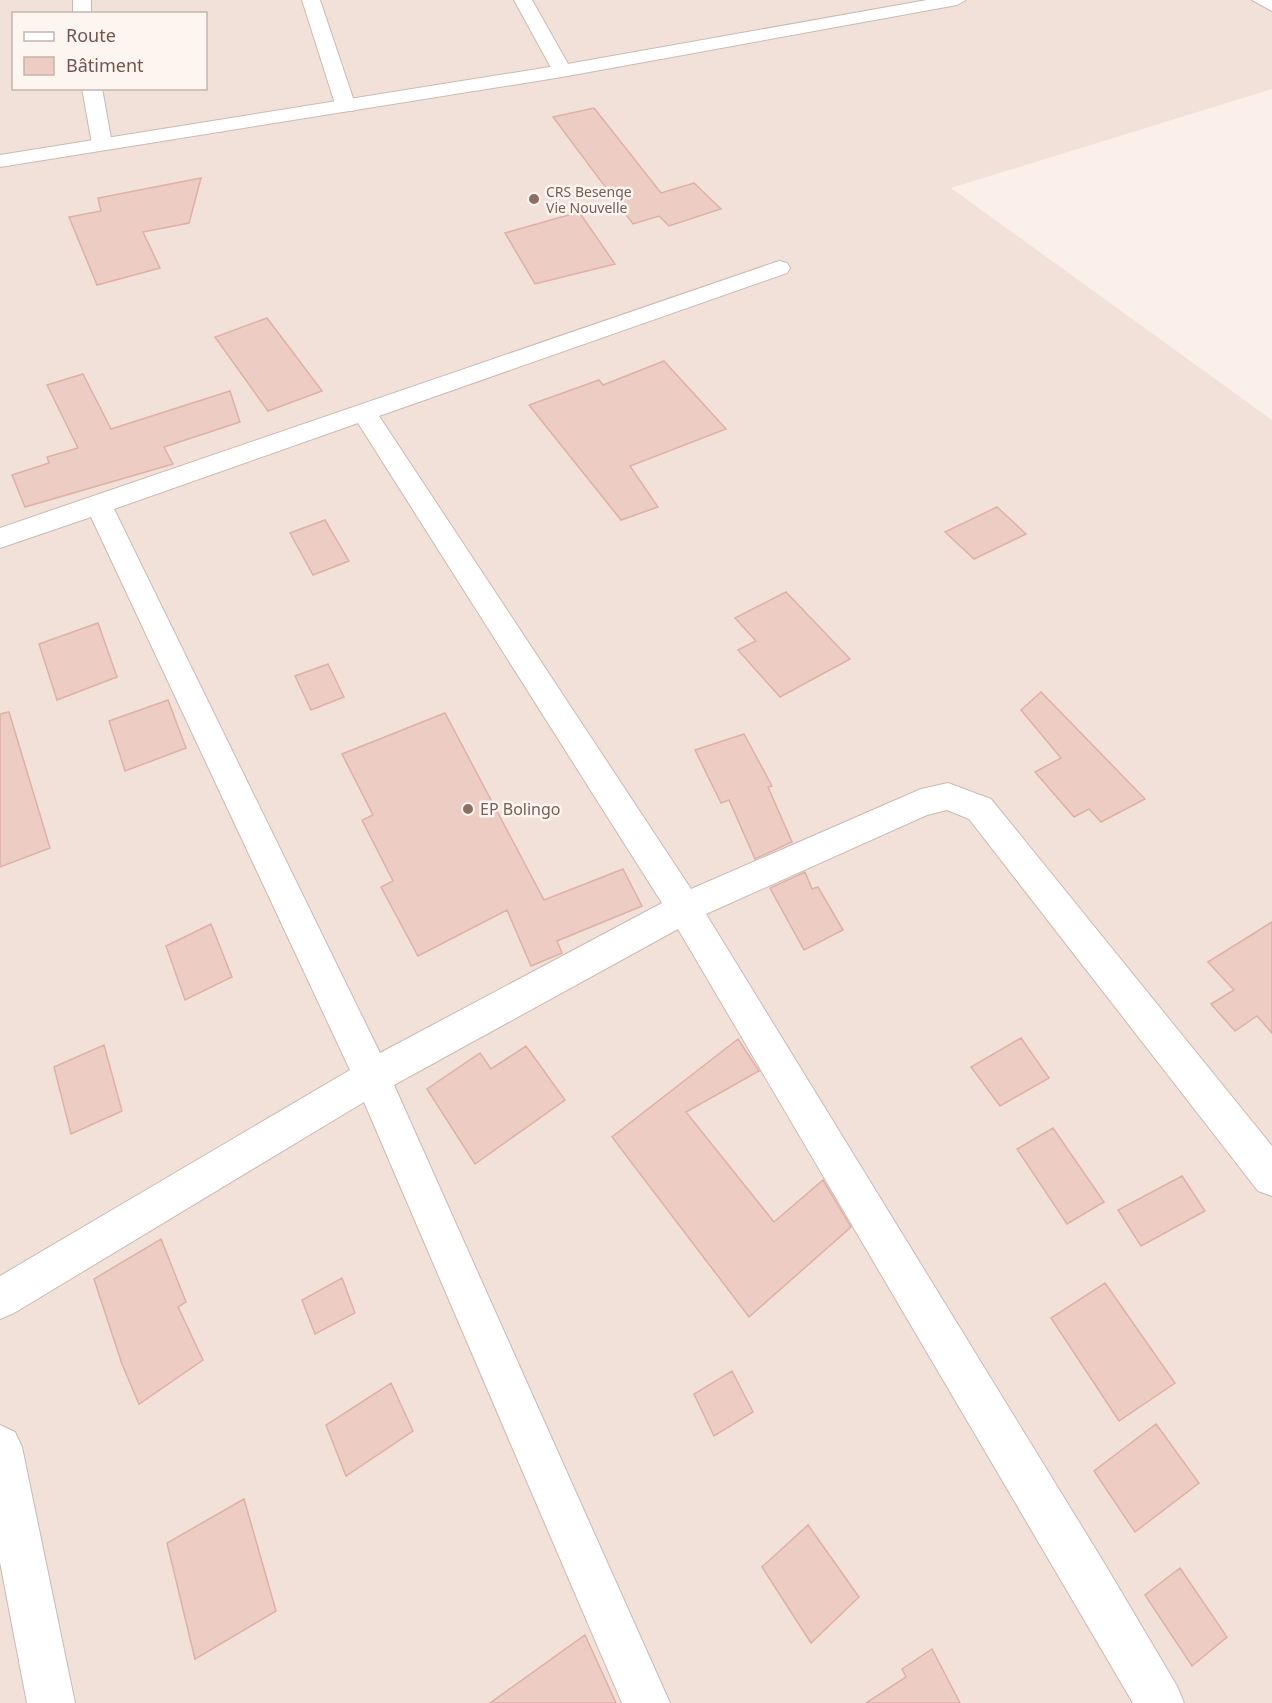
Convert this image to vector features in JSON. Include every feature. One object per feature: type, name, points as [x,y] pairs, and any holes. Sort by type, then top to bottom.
[{"type":"street","points":[[311,0],[346,107]]},
{"type":"street","points":[[524,0],[562,71]]},
{"type":"street","points":[[0,161],[562,71],[957,0]]},
{"type":"street","points":[[1261,0],[1272,6]]},
{"type":"street","points":[[92,90],[102,144]]},
{"type":"street","points":[[0,538],[779,268]]},
{"type":"street","points":[[364,412],[684,908],[1084,1572],[1160,1703]]},
{"type":"street","points":[[98,504],[372,1077],[646,1703]]},
{"type":"street","points":[[0,1299],[372,1077],[684,908],[921,803],[948,796],[980,809],[1272,1177]]},
{"type":"street","points":[[0,1447],[51,1703]]},
{"type":"shaded area","points":[[0,0],[1272,0],[1272,89],[951,188],[1272,420],[1272,1703],[0,1703]]},
{"type":"building","points":[[594,108],[661,193],[694,183],[721,209],[669,226],[659,216],[633,224],[553,117]]},
{"type":"building","points":[[201,178],[189,223],[143,232],[160,268],[97,285],[69,217],[101,211],[98,198]]},
{"type":"building","points":[[579,212],[615,264],[535,284],[505,233]]},
{"type":"building","points":[[267,318],[322,391],[268,411],[215,337]]},
{"type":"building","points":[[664,361],[726,429],[630,466],[658,507],[621,520],[529,405],[599,380],[603,385]]},
{"type":"building","points":[[83,374],[111,429],[230,391],[240,422],[164,447],[173,464],[25,507],[12,475],[49,463],[47,457],[78,448],[47,385]]},
{"type":"building","points":[[997,507],[1026,534],[974,559],[945,532]]},
{"type":"building","points":[[325,520],[349,561],[313,575],[290,533]]},
{"type":"building","points":[[786,592],[850,659],[780,697],[738,650],[756,641],[735,618]]},
{"type":"building","points":[[98,623],[117,677],[57,700],[39,644]]},
{"type":"building","points":[[328,664],[344,697],[311,710],[295,676]]},
{"type":"building","points":[[1041,692],[1145,799],[1101,822],[1089,809],[1074,817],[1035,772],[1061,758],[1021,710]]},
{"type":"building","points":[[168,700],[186,748],[125,771],[109,721]]},
{"type":"building","points":[[9,712],[50,848],[0,867],[0,714]]},
{"type":"building","points":[[445,713],[544,900],[623,869],[642,906],[557,941],[562,953],[531,966],[507,910],[418,956],[381,887],[393,881],[362,820],[373,815],[342,754]]},
{"type":"building","points":[[744,734],[772,786],[768,787],[792,842],[755,859],[729,800],[721,803],[695,750]]},
{"type":"building","points":[[805,872],[812,889],[818,887],[843,930],[804,950],[770,888]]},
{"type":"building","points":[[1272,922],[1272,1033],[1257,1016],[1235,1031],[1211,1004],[1234,990],[1208,962]]},
{"type":"building","points":[[211,924],[232,977],[185,1000],[166,946]]},
{"type":"building","points":[[1021,1038],[1049,1078],[1000,1106],[971,1067]]},
{"type":"building","points":[[738,1039],[759,1071],[686,1112],[774,1222],[823,1180],[851,1227],[749,1317],[612,1137]]},
{"type":"building","points":[[104,1045],[122,1111],[71,1134],[54,1067]]},
{"type":"building","points":[[526,1046],[565,1100],[475,1164],[427,1089],[480,1053],[491,1069]]},
{"type":"building","points":[[1053,1128],[1104,1202],[1067,1224],[1017,1149]]},
{"type":"building","points":[[1182,1176],[1205,1211],[1141,1246],[1118,1210]]},
{"type":"building","points":[[161,1239],[186,1302],[178,1307],[203,1360],[139,1404],[122,1364],[94,1279]]},
{"type":"building","points":[[342,1278],[355,1313],[315,1334],[302,1300]]},
{"type":"building","points":[[1105,1283],[1175,1383],[1119,1421],[1051,1318]]},
{"type":"building","points":[[732,1371],[753,1412],[714,1436],[694,1394]]},
{"type":"building","points":[[391,1383],[413,1431],[346,1476],[326,1425]]},
{"type":"building","points":[[1156,1424],[1199,1483],[1135,1532],[1094,1471]]},
{"type":"building","points":[[244,1499],[276,1611],[195,1659],[167,1543]]},
{"type":"building","points":[[808,1525],[859,1597],[811,1643],[762,1567]]},
{"type":"building","points":[[1180,1568],[1227,1637],[1192,1666],[1145,1595]]},
{"type":"building","points":[[585,1635],[616,1703],[490,1703]]},
{"type":"building","points":[[932,1649],[960,1703],[866,1703],[906,1677],[902,1669]]},
{"type":"place","name":"CRS Besenge Vie Nouvelle","points":[[534,199]]},
{"type":"place","name":"EP Bolingo","points":[[468,809]]}]
